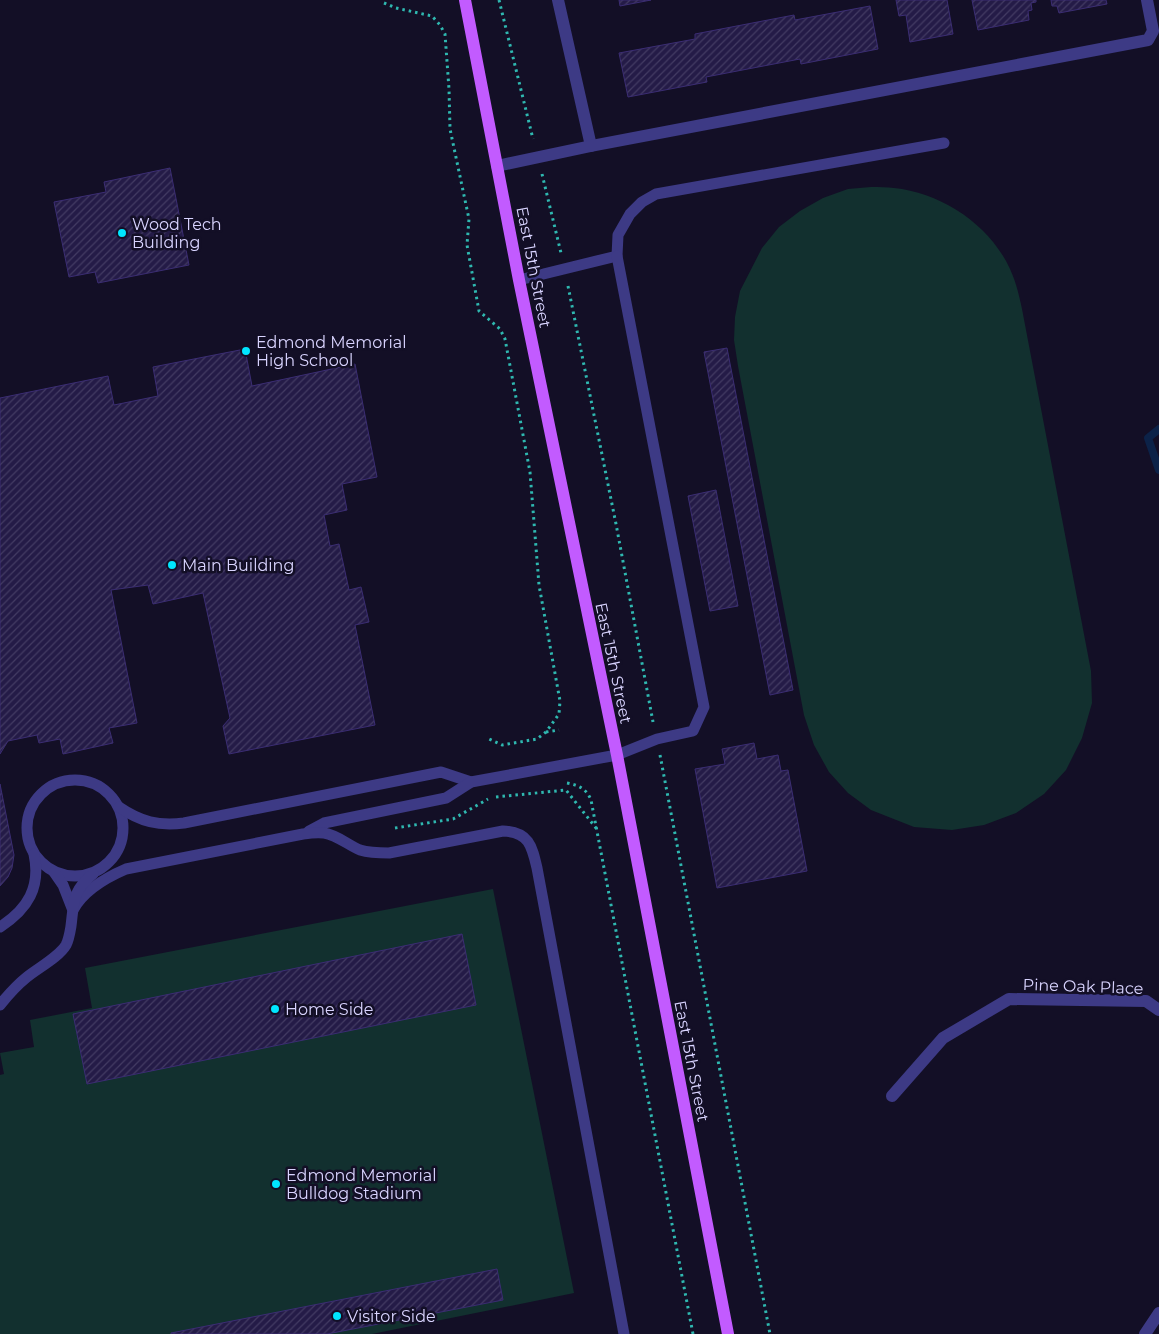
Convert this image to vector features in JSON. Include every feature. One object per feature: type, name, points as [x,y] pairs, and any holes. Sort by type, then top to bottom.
[{"type":"main road","name":"East 15th Street","points":[[465,0],[519,280],[616,755],[728,1334]]},
{"type":"street","points":[[558,0],[591,146]]},
{"type":"street","points":[[497,166],[591,146],[1148,40],[1153,31],[1147,0]]},
{"type":"street","name":"Pine Oak Place","points":[[892,1096],[943,1038],[1009,999],[1146,1002],[1159,1010]]},
{"type":"street","points":[[1146,1334],[1159,1313]]},
{"type":"lane","points":[[303,834],[324,823],[446,798],[471,782],[616,755],[657,739],[693,731],[704,707],[617,256],[618,235],[630,214],[642,202],[656,194],[944,143]]},
{"type":"lane","points":[[519,280],[617,256]]},
{"type":"lane","points":[[119,807],[131,815],[154,824],[170,824],[184,823],[441,772],[471,782]]},
{"type":"lane","points":[[0,927],[13,917],[30,898],[34,889],[36,862],[29,841],[27,827],[29,814],[39,795],[57,783],[77,779],[97,784],[106,790],[114,798],[123,817],[124,830],[121,844],[115,856],[106,866],[82,882],[78,889],[74,901],[69,937],[65,946],[56,955],[24,978],[0,1006]]},
{"type":"lane","points":[[73,910],[77,902],[88,892],[108,877],[126,869],[303,834],[325,833],[363,850],[377,853],[388,853],[503,831],[514,831],[522,836],[533,849],[537,868],[624,1334]]},
{"type":"lane","points":[[34,854],[54,872],[64,886],[73,910]]},
{"type":"lane","points":[[54,872],[67,876],[81,877],[94,873]]},
{"type":"path","points":[[499,0],[565,270],[616,524],[770,1334]]},
{"type":"path","points":[[384,3],[396,8],[432,16],[445,34],[450,129],[469,219],[467,245],[479,311],[500,329],[505,339],[530,472],[539,585],[560,701],[559,714],[546,732],[537,739],[502,745],[489,739]]},
{"type":"path","points":[[546,732],[560,730]]},
{"type":"path","points":[[569,784],[581,787],[590,796],[693,1334]]},
{"type":"path","points":[[389,828],[453,819],[488,798],[566,790],[597,830]]},
{"type":"green space","points":[[871,187],[912,191],[947,204],[977,225],[990,238],[1010,269],[1022,309],[1091,671],[1092,703],[1082,738],[1066,770],[1044,794],[1016,813],[984,825],[952,830],[914,827],[871,810],[848,793],[829,772],[814,745],[804,715],[734,340],[735,317],[740,291],[762,248],[779,227],[800,211],[823,198],[848,189]]},
{"type":"green space","name":"Edmond Memorial Bulldog Stadium","points":[[493,889],[574,1293],[372,1334],[0,1334],[0,1075],[4,1074],[0,1053],[34,1047],[30,1020],[92,1008],[85,968]]},
{"type":"building","points":[[619,0],[651,0],[620,6]]},
{"type":"building","points":[[896,0],[947,0],[953,34],[910,42],[906,15],[899,16]]},
{"type":"building","points":[[972,0],[1036,0],[1036,2],[1031,3],[1032,10],[1028,11],[1029,20],[978,30]]},
{"type":"building","points":[[1051,0],[1106,0],[1107,4],[1059,13],[1057,6],[1052,6]]},
{"type":"building","points":[[870,6],[878,49],[801,64],[800,59],[706,77],[707,82],[628,97],[619,53],[695,39],[695,34],[794,15],[795,20]]},
{"type":"building","name":"Wood Tech Building","points":[[170,168],[189,265],[98,283],[95,272],[69,277],[54,202],[106,192],[104,182]]},
{"type":"building","points":[[727,348],[793,690],[770,695],[704,352]]},
{"type":"building","name":"Main Building","points":[[245,349],[252,386],[355,364],[377,477],[342,484],[347,510],[324,515],[330,546],[339,544],[349,590],[361,587],[369,622],[355,625],[375,725],[229,754],[223,726],[230,718],[203,593],[153,604],[148,585],[111,590],[137,723],[109,728],[113,743],[63,754],[60,739],[39,743],[37,735],[8,741],[0,754],[0,398],[108,376],[114,405],[158,396],[153,367]]},
{"type":"building","points":[[716,490],[738,606],[710,611],[688,496]]},
{"type":"building","points":[[754,743],[757,759],[778,755],[781,771],[788,770],[807,871],[717,888],[695,769],[725,764],[722,749]]},
{"type":"building","points":[[0,784],[14,855],[8,877],[0,886]]},
{"type":"building","name":"Home Side","points":[[462,934],[476,1005],[87,1084],[73,1014]]},
{"type":"building","name":"Visitor Side","points":[[497,1269],[503,1300],[327,1334],[171,1334],[171,1333]]},
{"type":"waterway","points":[[1159,429],[1148,438],[1159,470]]},
{"type":"place","name":"Wood Tech Building","points":[[122,233]]},
{"type":"place","name":"Edmond Memorial High School","points":[[246,351]]},
{"type":"place","name":"Main Building","points":[[172,565]]},
{"type":"place","name":"Home Side","points":[[275,1009]]},
{"type":"place","name":"Edmond Memorial Bulldog Stadium","points":[[276,1184]]},
{"type":"place","name":"Visitor Side","points":[[337,1316]]}]
